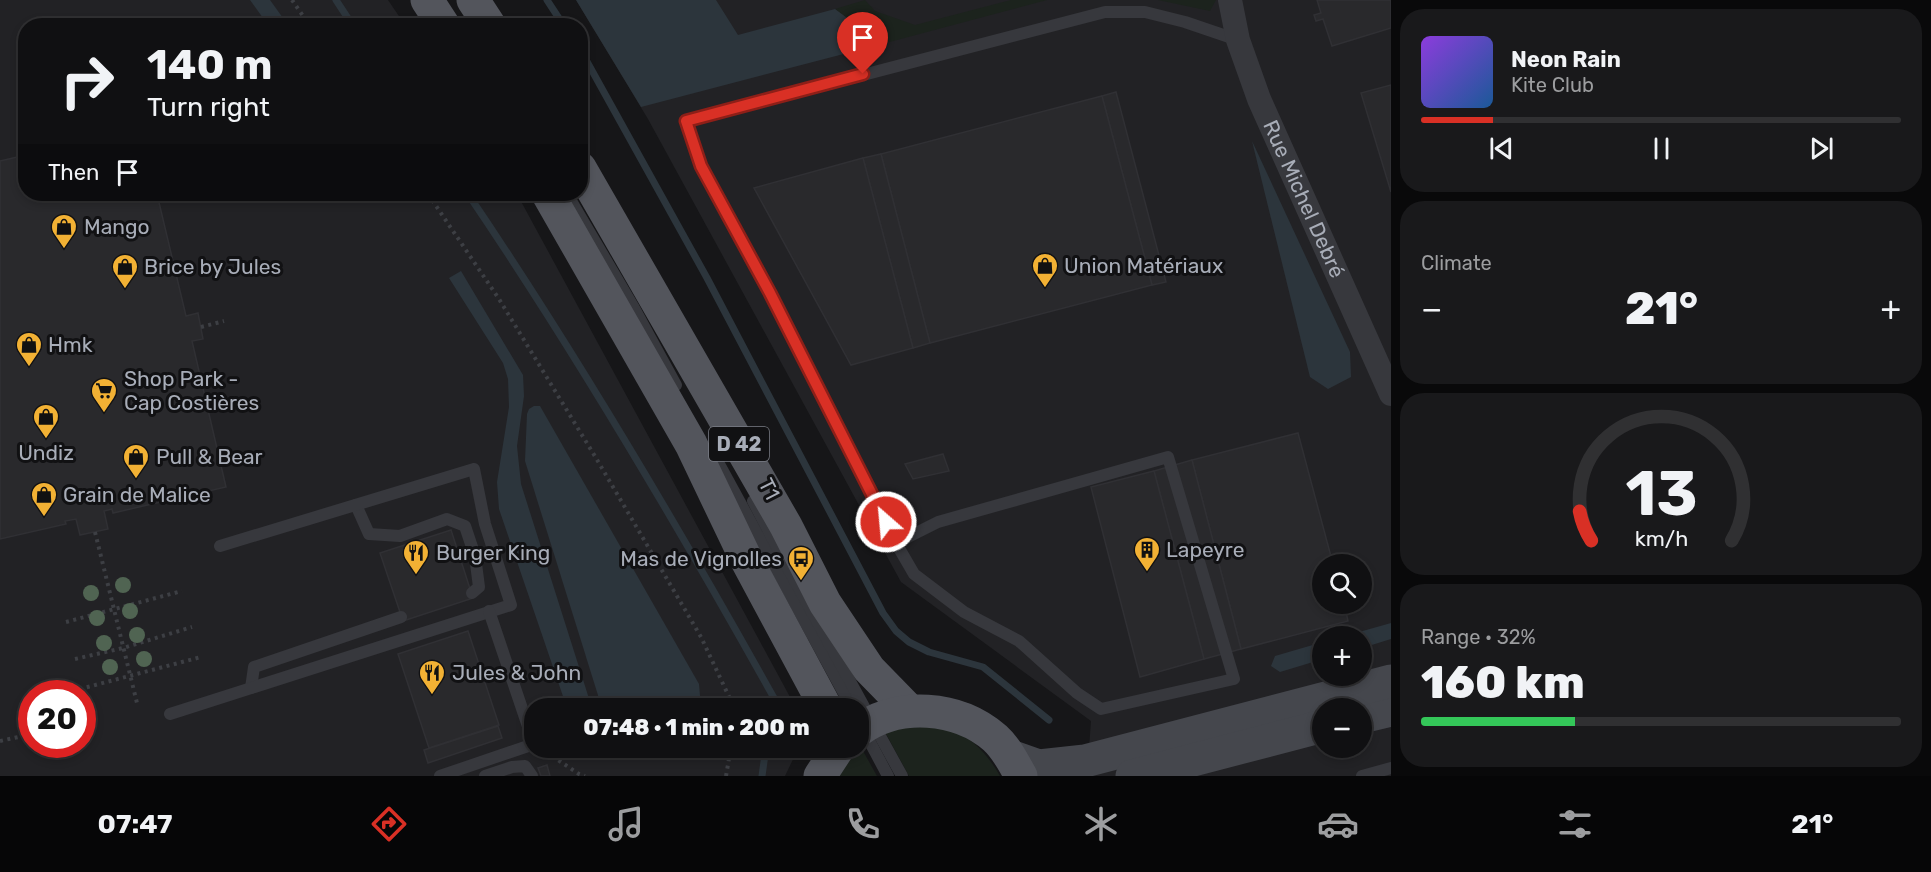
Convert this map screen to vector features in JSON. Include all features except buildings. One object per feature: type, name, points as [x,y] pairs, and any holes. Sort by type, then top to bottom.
[{"type":"main road","points":[[427,0],[439,18]]},
{"type":"main road","points":[[473,0],[485,18]]},
{"type":"main road","name":"D 42","points":[[588,182],[786,526],[825,603],[868,669],[910,711]]},
{"type":"main road","name":"D 42","points":[[552,201],[691,444],[747,561],[821,698]]},
{"type":"main road","points":[[869,726],[891,715],[910,711],[933,711],[955,716],[976,725],[995,738],[1015,766],[1039,766],[1085,761],[1391,681]]},
{"type":"main road","points":[[1372,715],[1391,710]]},
{"type":"main road","points":[[1132,776],[1312,729]]},
{"type":"street","name":"Rue Michel Debré","points":[[1230,0],[1238,40],[1259,99],[1391,394]]},
{"type":"lane","points":[[460,0],[472,18]]},
{"type":"lane","points":[[896,543],[938,522],[1168,457],[1234,679],[1101,709],[1077,693],[1019,641],[964,612],[914,574],[896,543],[770,293],[701,166],[686,121],[1105,12],[1145,12],[1185,22],[1238,40]]},
{"type":"lane","points":[[571,201],[634,308],[684,400]]},
{"type":"lane","points":[[586,201],[646,302],[695,394]]},
{"type":"lane","name":"T1","points":[[706,441],[829,698]]},
{"type":"lane","points":[[170,714],[511,605],[485,524],[474,469],[220,546]]},
{"type":"lane","name":"T1","points":[[746,486],[789,570],[834,698]]},
{"type":"lane","points":[[356,505],[369,534],[400,536],[447,519],[465,526],[475,556],[479,587],[472,593]]},
{"type":"lane","points":[[440,776],[534,744],[489,612]]},
{"type":"lane","points":[[251,688],[254,667],[401,617]]},
{"type":"lane","name":"T1","points":[[869,752],[902,776]]},
{"type":"lane","name":"T1","points":[[869,757],[888,776]]},
{"type":"lane","points":[[486,776],[512,767],[525,766],[532,776]]},
{"type":"lane","points":[[1362,776],[1391,768]]},
{"type":"path","points":[[292,0],[304,18]]},
{"type":"path","points":[[433,201],[499,299],[596,458],[701,637],[730,698]]},
{"type":"path","points":[[201,327],[224,321]]},
{"type":"path","points":[[95,532],[136,703]]},
{"type":"path","points":[[66,622],[182,591]]},
{"type":"path","points":[[75,659],[123,648],[192,627]]},
{"type":"path","points":[[96,685],[201,657]]},
{"type":"path","points":[[0,741],[18,737]]},
{"type":"path","points":[[555,758],[585,776]]},
{"type":"path","points":[[726,776],[729,758]]},
{"type":"shaded area","points":[[0,0],[388,0],[400,18],[18,18],[18,201],[521,201],[791,698],[524,698],[524,758],[794,758],[785,776],[0,776]]},
{"type":"shaded area","points":[[250,0],[270,0],[283,18],[263,18]]},
{"type":"shaded area","points":[[576,0],[1391,0],[1391,776],[1087,776],[1091,721],[901,582],[648,119]]},
{"type":"shaded area","points":[[576,0],[716,0],[738,35],[835,9],[882,44],[641,107]]},
{"type":"shaded area","points":[[865,0],[875,11],[915,25],[1011,0],[1047,0],[882,44],[835,9]]},
{"type":"shaded area","points":[[1158,0],[1216,0],[1210,11]]},
{"type":"shaded area","points":[[1252,141],[1350,352],[1351,377],[1328,389],[1310,377]]},
{"type":"shaded area","points":[[461,271],[523,375],[524,396],[517,446],[521,484],[589,698],[564,698],[499,509],[497,482],[509,407],[508,379],[503,363],[449,278]]},
{"type":"shaded area","points":[[540,406],[699,684],[700,698],[599,698],[525,461],[529,409]]},
{"type":"shaded area","points":[[1391,623],[1391,639],[1372,645],[1372,628]]},
{"type":"shaded area","points":[[1312,645],[1312,662],[1280,672],[1271,666],[1275,656]]},
{"type":"shaded area","points":[[905,724],[940,728],[960,734],[980,749],[1000,776],[909,776],[884,730]]},
{"type":"shaded area","points":[[587,758],[604,758],[603,759],[590,760]]},
{"type":"shaded area","points":[[845,758],[867,758],[877,776],[831,776]]},
{"type":"waterway","points":[[336,0],[348,18]]},
{"type":"waterway","points":[[547,0],[559,18]]},
{"type":"waterway","points":[[588,63],[707,278],[883,613],[896,631],[909,642],[929,652],[983,667],[1049,720]]},
{"type":"waterway","points":[[473,201],[588,379],[701,569],[774,698]]},
{"type":"waterway","points":[[762,776],[764,758]]},
{"type":"place","name":"Mango","points":[[64,250]]},
{"type":"place","name":"Union Matériaux","points":[[1045,289]]},
{"type":"place","name":"Brice by Jules","points":[[125,290]]},
{"type":"place","name":"Hmk","points":[[29,368]]},
{"type":"place","name":"Shop Park - Cap Costières","points":[[104,414]]},
{"type":"place","name":"Undiz","points":[[46,440]]},
{"type":"place","name":"Pull & Bear","points":[[136,480]]},
{"type":"place","name":"Grain de Malice","points":[[44,518]]},
{"type":"place","name":"Lapeyre","points":[[1147,573]]},
{"type":"place","name":"Burger King","points":[[416,576]]},
{"type":"place","name":"Mas de Vignolles","points":[[801,582]]},
{"type":"place","name":"Jules & John","points":[[432,696]]},
{"type":"route","points":[[863,74],[686,121],[701,166],[770,293],[886,522]]}]
